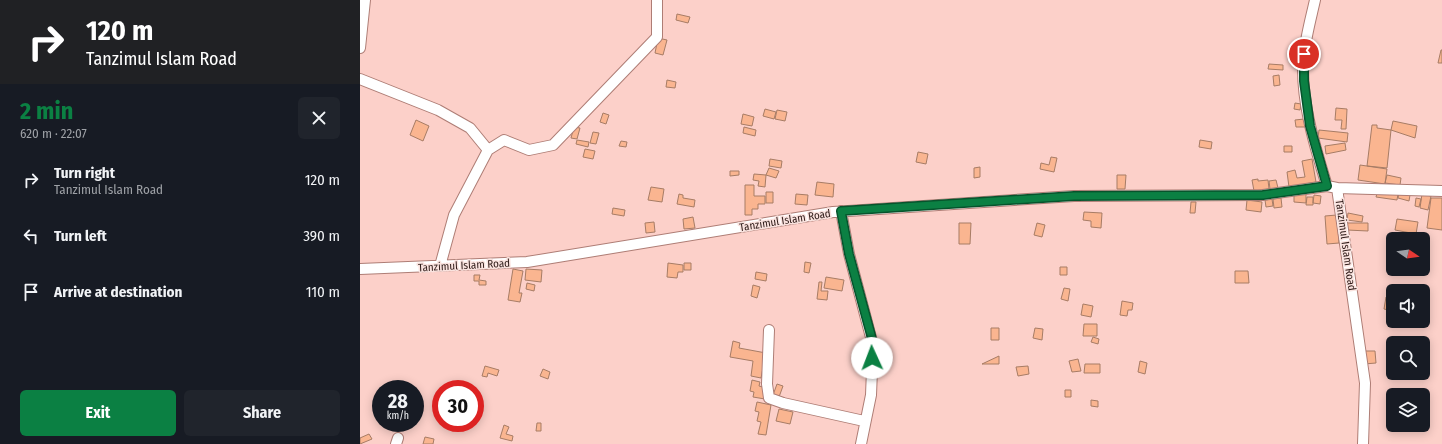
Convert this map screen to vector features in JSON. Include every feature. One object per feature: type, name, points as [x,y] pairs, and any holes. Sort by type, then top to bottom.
[{"type":"street","points":[[360,48],[365,0]]},
{"type":"street","points":[[440,266],[454,215],[488,150],[504,140],[529,150],[553,146],[657,37],[657,0]]},
{"type":"street","points":[[1315,0],[1304,54],[1304,81],[1310,126],[1327,186]]},
{"type":"street","points":[[360,79],[438,110],[470,128],[488,150]]},
{"type":"street","name":"Tanzimul Islam Road","points":[[360,269],[527,262],[841,211],[1074,196],[1263,195],[1327,186],[1337,188],[1365,383],[1363,444]]},
{"type":"street","points":[[1337,188],[1442,191]]},
{"type":"street","points":[[841,211],[849,254],[873,345],[871,395],[864,421],[861,444]]},
{"type":"street","points":[[769,330],[767,384],[769,398],[783,403],[864,421]]},
{"type":"building","points":[[677,14],[690,17],[688,23],[676,20]]},
{"type":"building","points":[[658,38],[667,40],[663,55],[655,53]]},
{"type":"building","points":[[1441,50],[1442,63],[1438,63]]},
{"type":"building","points":[[1269,64],[1283,65],[1283,70],[1268,69]]},
{"type":"building","points":[[1279,75],[1280,85],[1274,86],[1273,76]]},
{"type":"building","points":[[667,80],[676,82],[675,88],[666,87]]},
{"type":"building","points":[[1295,103],[1301,104],[1300,110],[1294,109]]},
{"type":"building","points":[[1336,108],[1347,109],[1346,129],[1341,129],[1342,120],[1335,120]]},
{"type":"building","points":[[765,109],[776,112],[774,119],[763,116]]},
{"type":"building","points":[[777,110],[787,112],[785,121],[775,119]]},
{"type":"building","points":[[603,113],[609,115],[606,124],[600,122]]},
{"type":"building","points":[[743,114],[754,117],[752,126],[741,124]]},
{"type":"building","points":[[1304,119],[1305,127],[1296,127],[1295,120]]},
{"type":"building","points":[[416,120],[429,126],[423,141],[410,135]]},
{"type":"building","points":[[1393,121],[1417,126],[1415,138],[1391,130]]},
{"type":"building","points":[[1372,125],[1377,125],[1377,128],[1391,130],[1387,168],[1367,166]]},
{"type":"building","points":[[574,127],[580,128],[577,139],[571,138]]},
{"type":"building","points":[[744,127],[756,130],[755,136],[743,133]]},
{"type":"building","points":[[1319,130],[1348,133],[1347,142],[1318,138]]},
{"type":"building","points":[[593,132],[599,133],[596,144],[590,143]]},
{"type":"building","points":[[577,140],[589,142],[588,147],[576,144]]},
{"type":"building","points":[[1200,140],[1212,142],[1211,149],[1199,147]]},
{"type":"building","points":[[621,141],[627,142],[626,147],[619,146]]},
{"type":"building","points":[[1345,143],[1346,150],[1326,154],[1325,146]]},
{"type":"building","points":[[1284,146],[1292,146],[1292,152],[1284,152]]},
{"type":"building","points":[[585,149],[595,151],[593,159],[583,157]]},
{"type":"building","points":[[918,152],[928,154],[926,164],[916,162]]},
{"type":"building","points":[[1051,157],[1057,158],[1054,172],[1040,169],[1041,163],[1049,165]]},
{"type":"building","points":[[770,159],[782,161],[781,168],[769,166]]},
{"type":"building","points":[[1312,159],[1316,182],[1289,187],[1287,172],[1295,170],[1297,178],[1305,177],[1302,161]]},
{"type":"building","points":[[1360,165],[1387,169],[1385,184],[1358,180]]},
{"type":"building","points":[[980,167],[980,177],[974,178],[974,168]]},
{"type":"building","points":[[769,168],[779,171],[776,178],[766,175]]},
{"type":"building","points":[[730,171],[739,171],[739,175],[730,176]]},
{"type":"building","points":[[754,174],[766,175],[765,187],[758,186],[759,181],[753,180]]},
{"type":"building","points":[[1117,175],[1126,175],[1125,189],[1117,189]]},
{"type":"building","points":[[1387,175],[1401,178],[1400,185],[1385,183]]},
{"type":"building","points":[[1258,179],[1258,181],[1268,180],[1269,189],[1254,191],[1252,180]]},
{"type":"building","points":[[1276,180],[1278,188],[1270,189],[1269,181]]},
{"type":"building","points":[[817,182],[834,184],[833,197],[815,195]]},
{"type":"building","points":[[745,185],[754,185],[754,196],[765,196],[765,204],[758,204],[758,209],[752,209],[752,215],[745,215]]},
{"type":"building","points":[[651,187],[664,189],[662,202],[648,200]]},
{"type":"building","points":[[1378,190],[1398,194],[1397,200],[1376,197]]},
{"type":"building","points":[[766,192],[773,192],[773,203],[766,203]]},
{"type":"building","points":[[1294,193],[1306,194],[1306,203],[1294,202]]},
{"type":"building","points":[[1399,193],[1410,195],[1409,201],[1398,198]]},
{"type":"building","points":[[679,194],[683,195],[683,198],[695,200],[694,207],[677,204]]},
{"type":"building","points":[[796,194],[808,195],[807,205],[795,204]]},
{"type":"building","points":[[1422,194],[1431,196],[1428,210],[1420,208]]},
{"type":"building","points":[[1314,195],[1321,196],[1320,204],[1313,203]]},
{"type":"building","points":[[1307,197],[1313,197],[1313,205],[1306,205]]},
{"type":"building","points":[[1281,198],[1282,207],[1274,208],[1273,199]]},
{"type":"building","points":[[1416,198],[1421,199],[1419,207],[1415,206]]},
{"type":"building","points":[[1431,198],[1442,198],[1442,230],[1427,228]]},
{"type":"building","points":[[1272,199],[1273,206],[1266,207],[1265,200]]},
{"type":"building","points":[[1247,200],[1262,202],[1261,212],[1246,210]]},
{"type":"building","points":[[1191,202],[1196,202],[1195,213],[1190,213]]},
{"type":"building","points":[[613,208],[625,210],[624,216],[612,214]]},
{"type":"building","points":[[1084,212],[1102,213],[1101,228],[1091,227],[1091,221],[1083,220]]},
{"type":"building","points":[[1348,213],[1363,216],[1362,222],[1347,220]]},
{"type":"building","points":[[1337,215],[1339,243],[1327,244],[1325,216]]},
{"type":"building","points":[[693,217],[695,228],[684,229],[683,219]]},
{"type":"building","points":[[1397,219],[1418,222],[1416,232],[1395,230]]},
{"type":"building","points":[[654,222],[655,232],[646,233],[645,223]]},
{"type":"building","points":[[959,223],[971,223],[970,244],[959,244]]},
{"type":"building","points":[[1037,223],[1045,225],[1042,237],[1034,235]]},
{"type":"building","points":[[1347,223],[1368,223],[1368,231],[1347,230]]},
{"type":"building","points":[[805,262],[811,263],[809,273],[804,272]]},
{"type":"building","points":[[668,263],[683,265],[683,272],[678,272],[677,278],[667,277]]},
{"type":"building","points":[[684,263],[691,263],[691,270],[684,270]]},
{"type":"building","points":[[1060,267],[1067,267],[1067,275],[1060,275]]},
{"type":"building","points":[[513,269],[523,271],[519,293],[522,293],[520,302],[508,300]]},
{"type":"building","points":[[526,269],[542,270],[541,282],[525,280]]},
{"type":"building","points":[[1235,271],[1248,271],[1249,283],[1235,283]]},
{"type":"building","points":[[756,272],[767,274],[766,281],[755,279]]},
{"type":"building","points":[[474,275],[480,275],[479,280],[486,281],[486,285],[479,285],[479,281],[474,281]]},
{"type":"building","points":[[826,277],[844,280],[842,291],[824,288]]},
{"type":"building","points":[[819,282],[822,282],[821,291],[828,291],[827,300],[817,299]]},
{"type":"building","points":[[527,283],[535,285],[534,291],[526,289]]},
{"type":"building","points":[[753,285],[760,287],[757,298],[751,296]]},
{"type":"building","points":[[1064,288],[1070,289],[1068,301],[1061,299]]},
{"type":"building","points":[[1386,297],[1386,309],[1384,309]]},
{"type":"building","points":[[1122,301],[1133,303],[1132,310],[1128,310],[1127,316],[1120,315]]},
{"type":"building","points":[[1083,304],[1093,306],[1091,317],[1081,315]]},
{"type":"building","points":[[1084,324],[1097,324],[1097,336],[1083,336]]},
{"type":"building","points":[[991,328],[999,328],[999,340],[991,340]]},
{"type":"building","points":[[1035,328],[1043,329],[1042,340],[1033,338]]},
{"type":"building","points":[[1093,337],[1099,339],[1098,344],[1091,342]]},
{"type":"building","points":[[733,341],[740,343],[739,348],[766,353],[761,378],[751,376],[753,361],[730,357]]},
{"type":"building","points":[[1364,351],[1375,351],[1376,363],[1364,364]]},
{"type":"building","points":[[999,356],[999,364],[982,364]]},
{"type":"building","points":[[1078,359],[1081,371],[1072,372],[1069,361]]},
{"type":"building","points":[[1140,361],[1147,363],[1145,374],[1138,372]]},
{"type":"building","points":[[1085,364],[1100,364],[1100,373],[1084,373]]},
{"type":"building","points":[[485,366],[499,370],[497,376],[488,373],[487,377],[482,376]]},
{"type":"building","points":[[1028,366],[1029,374],[1018,376],[1016,367]]},
{"type":"building","points":[[543,369],[550,372],[548,379],[540,376]]},
{"type":"building","points":[[752,380],[760,382],[759,386],[767,388],[765,399],[753,397],[754,392],[750,391]]},
{"type":"building","points":[[777,384],[783,386],[779,397],[773,395]]},
{"type":"building","points":[[1065,390],[1071,390],[1071,397],[1065,397]]},
{"type":"building","points":[[1091,400],[1098,401],[1098,407],[1091,406]]},
{"type":"building","points":[[757,402],[771,405],[766,435],[758,434],[761,422],[757,421],[759,412],[755,411]]},
{"type":"building","points":[[779,409],[793,412],[790,424],[776,421]]},
{"type":"building","points":[[537,423],[541,423],[541,431],[536,431]]},
{"type":"building","points":[[504,425],[509,427],[506,434],[513,436],[512,441],[500,438]]},
{"type":"building","points":[[369,434],[372,439],[360,444],[360,438]]},
{"type":"building","points":[[425,437],[434,439],[433,444],[423,444]]},
{"type":"route","points":[[872,358],[873,345],[871,335],[849,254],[841,211],[1074,196],[1263,195],[1327,186],[1310,126],[1304,81],[1304,54]]}]
